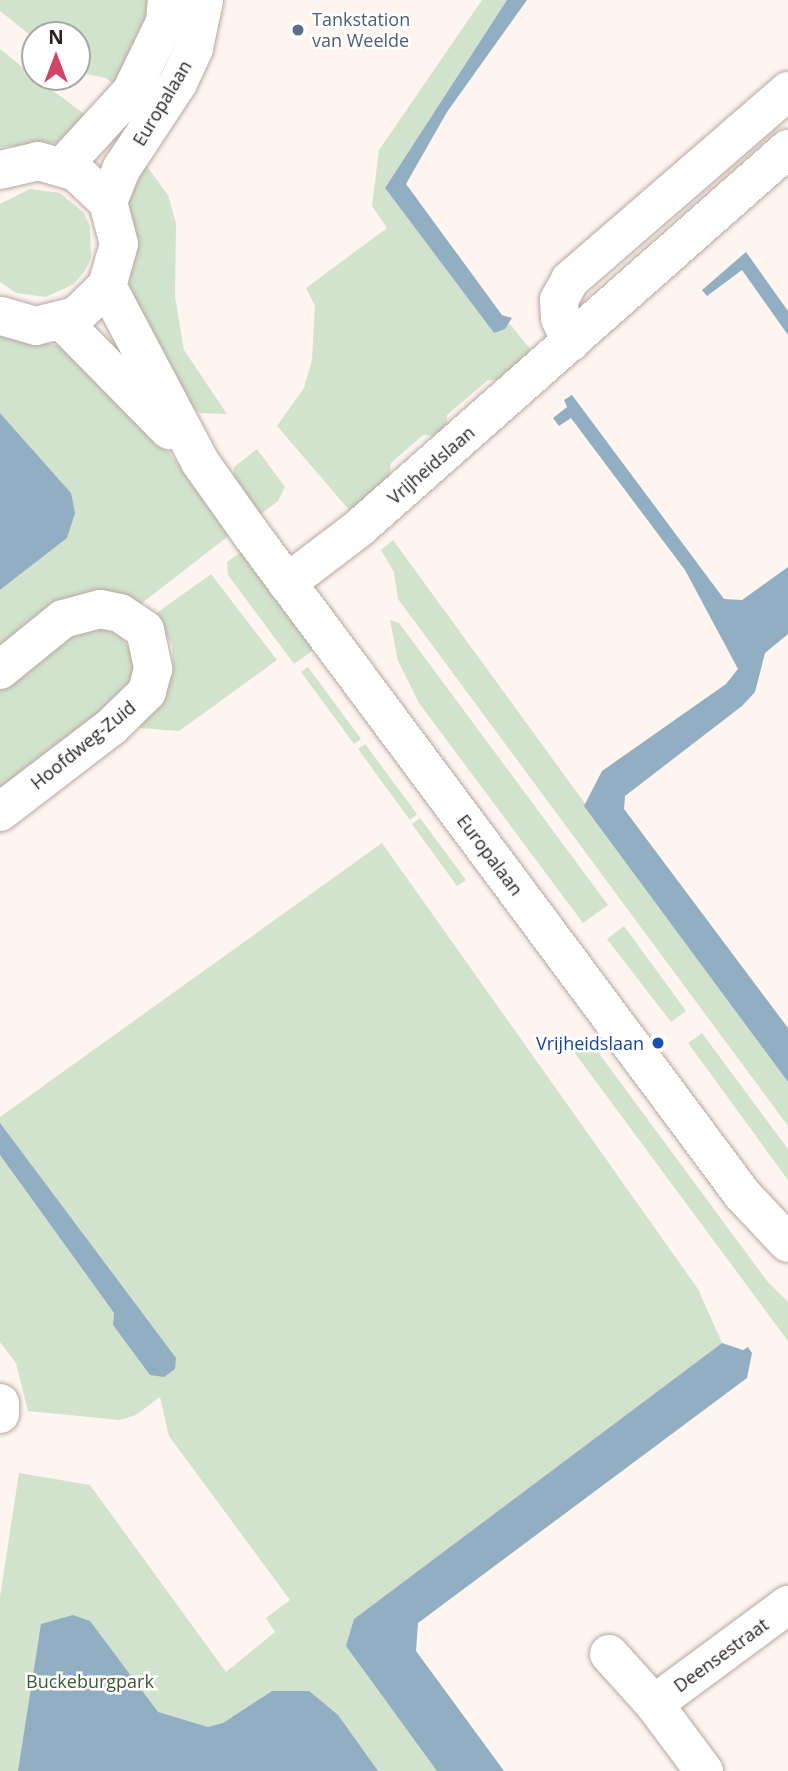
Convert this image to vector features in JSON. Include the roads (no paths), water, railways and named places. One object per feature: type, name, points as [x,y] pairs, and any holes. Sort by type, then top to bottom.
[{"type":"street","name":"Europalaan","points":[[63,166],[131,92],[165,22],[167,0]]},
{"type":"street","name":"Europalaan","points":[[107,202],[122,167],[178,83],[194,48],[204,0]]},
{"type":"street","points":[[571,342],[560,318],[559,300],[570,280],[788,91]]},
{"type":"street","name":"Vrijheidslaan","points":[[287,583],[358,529],[788,149]]},
{"type":"street","points":[[713,158],[741,190]]},
{"type":"street","points":[[0,170],[26,162],[63,166],[88,180],[107,202],[119,244],[107,286],[88,307],[62,321],[36,326],[0,316]]},
{"type":"street","name":"Europalaan","points":[[107,286],[200,462],[741,1194],[788,1243]]},
{"type":"street","name":"Europalaan","points":[[62,321],[200,462]]},
{"type":"street","name":"Hoofdweg-Zuid","points":[[0,670],[63,619],[100,609],[120,613],[145,630],[153,669],[146,692],[111,727],[0,812]]},
{"type":"street","points":[[0,1403],[0,1414]]},
{"type":"street","name":"Deensestraat","points":[[654,1704],[788,1605]]},
{"type":"street","points":[[609,1654],[654,1704],[704,1771]]},
{"type":"water","points":[[507,0],[527,0],[447,112],[406,184],[502,315],[512,318],[505,329],[494,333],[385,188]]},
{"type":"water","points":[[746,252],[788,311],[788,335],[742,270],[707,296],[702,290]]},
{"type":"water","points":[[572,395],[724,599],[742,600],[788,567],[788,634],[765,653],[755,692],[742,706],[625,796],[624,809],[788,1028],[788,1082],[584,806],[602,771],[726,684],[738,669],[685,570],[571,418],[559,426],[553,418],[567,407],[564,400]]},
{"type":"water","points":[[0,413],[71,493],[75,513],[67,538],[0,590]]},
{"type":"water","points":[[0,1123],[176,1358],[175,1369],[164,1377],[150,1375],[113,1325],[114,1313],[0,1155]]},
{"type":"water","points":[[722,1343],[743,1350],[748,1347],[752,1353],[747,1378],[418,1623],[416,1651],[504,1771],[437,1771],[346,1646],[354,1619]]},
{"type":"water","points":[[73,1615],[90,1621],[158,1712],[208,1727],[223,1723],[272,1691],[309,1691],[338,1715],[378,1771],[18,1771],[41,1624]]},
{"type":"place","name":"Tankstation van Weelde","points":[[298,30]]},
{"type":"place","name":"Vrijheidslaan","points":[[658,1043]]},
{"type":"park label","name":"Buckeburgpark","points":[[90,1681]]}]
